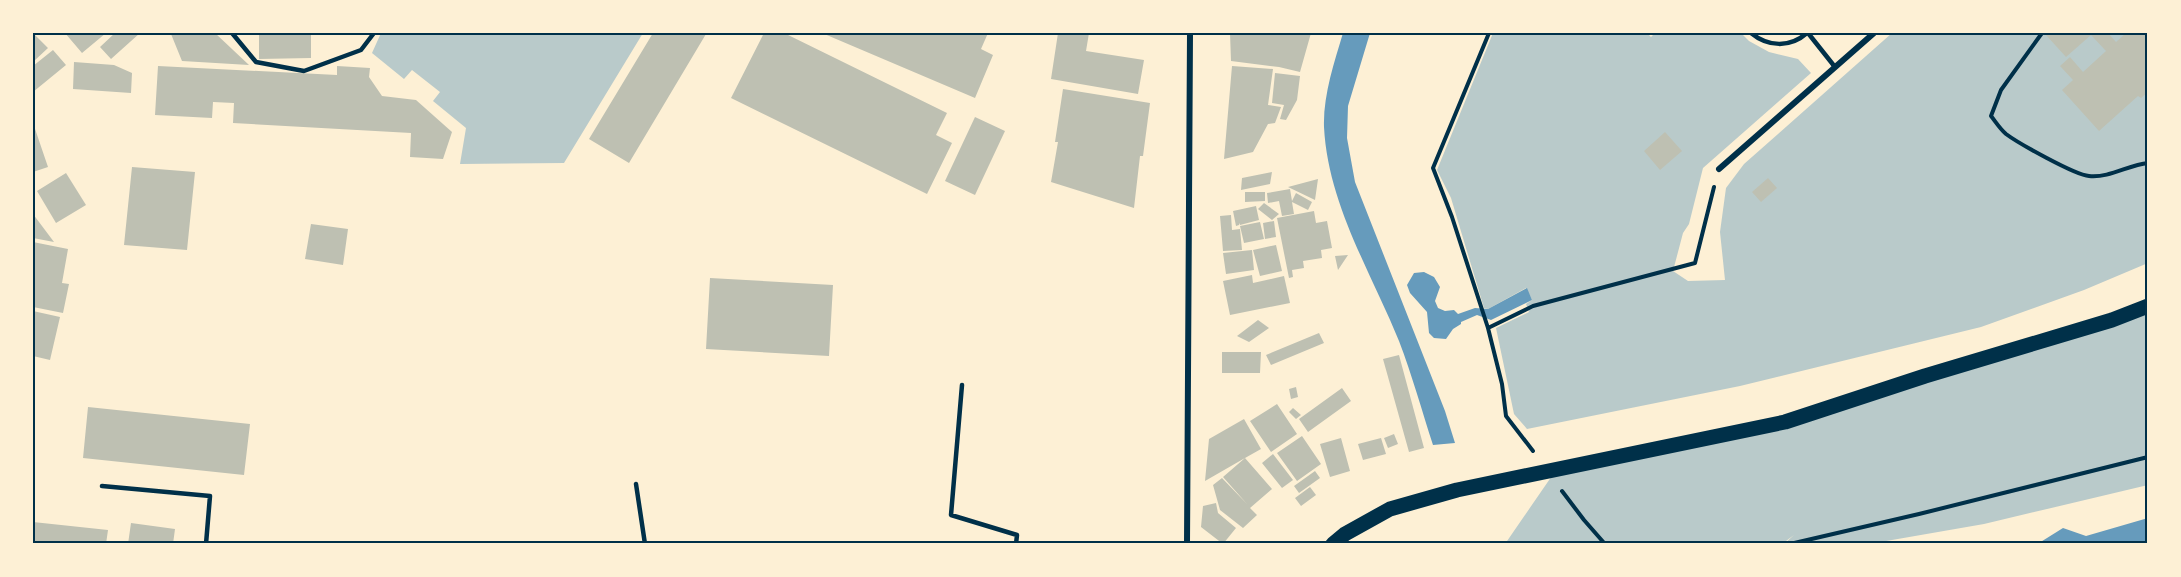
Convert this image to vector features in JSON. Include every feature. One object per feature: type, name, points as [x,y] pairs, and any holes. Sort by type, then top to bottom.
[{"type":"main road","points":[[1333,544],[1345,534],[1390,509],[1457,490],[1785,422],[1925,376],[2112,320],[2148,306]]},
{"type":"street","points":[[1187,544],[1190,33]]},
{"type":"street","points":[[1719,169],[1874,33]]},
{"type":"lane","points":[[232,33],[256,62],[304,71],[361,50],[374,33]]},
{"type":"lane","points":[[1751,33],[1773,44],[1788,44],[1802,38],[1807,33],[1835,67]]},
{"type":"lane","points":[[962,385],[951,515],[1017,535],[1016,544]]},
{"type":"lane","points":[[636,484],[645,544]]},
{"type":"lane","points":[[102,486],[210,496],[206,544]]},
{"type":"path","points":[[1489,33],[1433,168],[1452,217],[1488,328],[1495,359]]},
{"type":"path","points":[[2042,33],[2001,90],[1991,116],[2005,133],[2067,169],[2088,176],[2112,174],[2148,163]]},
{"type":"path","points":[[1488,328],[1533,306],[1695,263],[1719,169]]},
{"type":"path","points":[[1790,544],[2148,457]]},
{"type":"shaded area","points":[[381,33],[643,33],[564,163],[460,164],[466,128],[433,101],[440,92],[412,70],[404,79],[372,53]]},
{"type":"shaded area","points":[[1493,33],[1647,33],[1651,37],[1655,33],[1741,33],[1749,41],[1769,52],[1798,59],[1811,73],[1703,168],[1689,224],[1683,233],[1673,271],[1688,281],[1725,280],[1720,232],[1726,188],[1744,164],[1892,33],[2148,33],[2148,263],[2084,290],[1981,327],[1740,386],[1527,429],[1514,414],[1496,328],[1529,312],[1526,304],[1532,300],[1526,288],[1488,309],[1484,308],[1451,198],[1437,170]]},
{"type":"shaded area","points":[[2148,306],[2148,485],[1984,524],[1869,544],[1784,544],[1794,535],[1782,544],[1505,544],[1556,470],[1785,422]]},
{"type":"water","points":[[1343,33],[1370,33],[1348,106],[1347,138],[1355,182],[1445,411],[1455,443],[1433,445],[1399,341],[1352,237],[1333,183],[1327,155],[1324,115],[1330,80]]},
{"type":"water","points":[[1424,272],[1434,277],[1440,287],[1435,301],[1438,308],[1445,311],[1454,310],[1458,314],[1475,308],[1488,309],[1527,288],[1532,300],[1491,320],[1477,315],[1461,322],[1446,339],[1434,338],[1429,333],[1427,312],[1410,293],[1407,285],[1414,273]]},
{"type":"water","points":[[2148,518],[2148,544],[2012,544],[2039,543],[2063,528],[2086,536]]},
{"type":"building","points":[[33,33],[48,48],[33,62]]},
{"type":"building","points":[[65,33],[106,33],[82,53]]},
{"type":"building","points":[[115,33],[140,33],[111,59],[100,47]]},
{"type":"building","points":[[215,33],[249,65],[182,61],[171,34]]},
{"type":"building","points":[[259,33],[311,33],[311,58],[259,59]]},
{"type":"building","points":[[653,33],[706,34],[629,163],[589,139]]},
{"type":"building","points":[[764,33],[784,33],[947,113],[936,135],[952,143],[927,194],[731,98]]},
{"type":"building","points":[[822,33],[988,33],[981,49],[993,55],[975,98]]},
{"type":"building","points":[[1058,33],[1089,33],[1086,51],[1144,60],[1138,94],[1051,79]]},
{"type":"building","points":[[1230,33],[1311,33],[1300,72],[1231,61]]},
{"type":"building","points":[[2048,33],[2108,33],[2116,42],[2126,33],[2148,33],[2148,92],[2141,98],[2138,96],[2099,131],[2062,90],[2073,80],[2060,66],[2070,57],[2083,72],[2106,51],[2091,35],[2066,57],[2046,35]]},
{"type":"building","points":[[53,50],[66,65],[33,92],[33,66]]},
{"type":"building","points":[[74,62],[114,65],[132,73],[131,93],[73,89]]},
{"type":"building","points":[[158,66],[337,75],[337,66],[370,68],[369,77],[382,96],[416,100],[452,132],[443,159],[410,157],[411,133],[233,123],[234,103],[213,102],[212,118],[155,115]]},
{"type":"building","points":[[1232,66],[1273,69],[1268,105],[1281,107],[1275,123],[1268,124],[1253,152],[1224,159]]},
{"type":"building","points":[[1275,73],[1300,76],[1297,100],[1286,120],[1280,119],[1284,105],[1272,103]]},
{"type":"building","points":[[1063,89],[1150,103],[1143,156],[1140,156],[1134,208],[1051,182],[1058,142],[1055,142]]},
{"type":"building","points":[[975,117],[1005,131],[975,195],[945,181]]},
{"type":"building","points":[[33,123],[48,167],[33,172]]},
{"type":"building","points":[[1665,132],[1682,151],[1660,170],[1644,151]]},
{"type":"building","points":[[132,167],[195,172],[187,250],[124,245]]},
{"type":"building","points":[[1272,172],[1270,184],[1241,190],[1242,178]]},
{"type":"building","points":[[66,173],[86,205],[56,223],[37,191]]},
{"type":"building","points":[[1768,178],[1777,188],[1761,202],[1752,192]]},
{"type":"building","points":[[1318,179],[1315,200],[1288,187]]},
{"type":"building","points":[[1290,189],[1292,201],[1296,193],[1312,202],[1308,210],[1292,202],[1294,214],[1282,216],[1279,201],[1268,203],[1267,193]]},
{"type":"building","points":[[1245,192],[1265,192],[1265,201],[1245,202]]},
{"type":"building","points":[[1264,203],[1279,214],[1272,220],[1258,209]]},
{"type":"building","points":[[1256,206],[1259,220],[1240,225],[1239,223],[1236,226],[1233,211]]},
{"type":"building","points":[[1314,211],[1316,223],[1327,221],[1332,248],[1321,250],[1322,258],[1303,261],[1304,268],[1292,270],[1293,277],[1289,278],[1277,218]]},
{"type":"building","points":[[33,214],[54,242],[33,238]]},
{"type":"building","points":[[1231,215],[1232,230],[1240,229],[1242,250],[1223,251],[1220,216]]},
{"type":"building","points":[[1274,221],[1276,237],[1265,239],[1263,223]]},
{"type":"building","points":[[1260,222],[1264,239],[1244,243],[1240,226]]},
{"type":"building","points":[[311,224],[348,229],[343,265],[305,259]]},
{"type":"building","points":[[33,242],[68,249],[62,283],[69,284],[63,313],[33,307]]},
{"type":"building","points":[[1276,245],[1282,271],[1260,276],[1253,250]]},
{"type":"building","points":[[1252,250],[1254,270],[1226,274],[1223,253]]},
{"type":"building","points":[[1348,255],[1338,270],[1335,256]]},
{"type":"building","points":[[1252,275],[1253,283],[1284,276],[1290,303],[1230,315],[1223,281]]},
{"type":"building","points":[[710,278],[833,285],[829,356],[706,349]]},
{"type":"building","points":[[33,311],[60,317],[50,360],[33,356]]},
{"type":"building","points":[[1258,320],[1269,328],[1249,342],[1237,336]]},
{"type":"building","points":[[1319,333],[1324,343],[1271,365],[1266,355]]},
{"type":"building","points":[[1222,352],[1261,352],[1260,373],[1222,373]]},
{"type":"building","points":[[1399,355],[1424,448],[1409,452],[1383,359]]},
{"type":"building","points":[[1296,387],[1298,397],[1291,399],[1289,389]]},
{"type":"building","points":[[1342,388],[1351,401],[1308,432],[1299,419]]},
{"type":"building","points":[[1277,404],[1297,434],[1271,452],[1250,421]]},
{"type":"building","points":[[88,407],[250,424],[244,475],[83,458]]},
{"type":"building","points":[[1293,408],[1301,415],[1296,419],[1289,412]]},
{"type":"building","points":[[1244,419],[1261,449],[1205,481],[1209,439]]},
{"type":"building","points":[[1394,434],[1398,444],[1388,448],[1384,438]]},
{"type":"building","points":[[1302,436],[1321,464],[1297,481],[1277,453]]},
{"type":"building","points":[[1341,438],[1350,471],[1330,477],[1320,444]]},
{"type":"building","points":[[1381,438],[1386,454],[1363,460],[1358,444]]},
{"type":"building","points":[[1273,454],[1293,480],[1282,488],[1262,463]]},
{"type":"building","points":[[1245,458],[1272,489],[1250,508],[1257,515],[1243,528],[1220,510],[1213,485],[1222,478],[1247,504],[1223,477]]},
{"type":"building","points":[[1315,471],[1320,478],[1299,493],[1294,486]]},
{"type":"building","points":[[1310,487],[1316,495],[1301,506],[1295,498]]},
{"type":"building","points":[[1216,503],[1218,513],[1236,528],[1223,544],[1201,527],[1203,506]]},
{"type":"building","points":[[33,522],[108,530],[106,544],[33,544]]},
{"type":"building","points":[[131,523],[175,529],[173,544],[128,544]]}]
